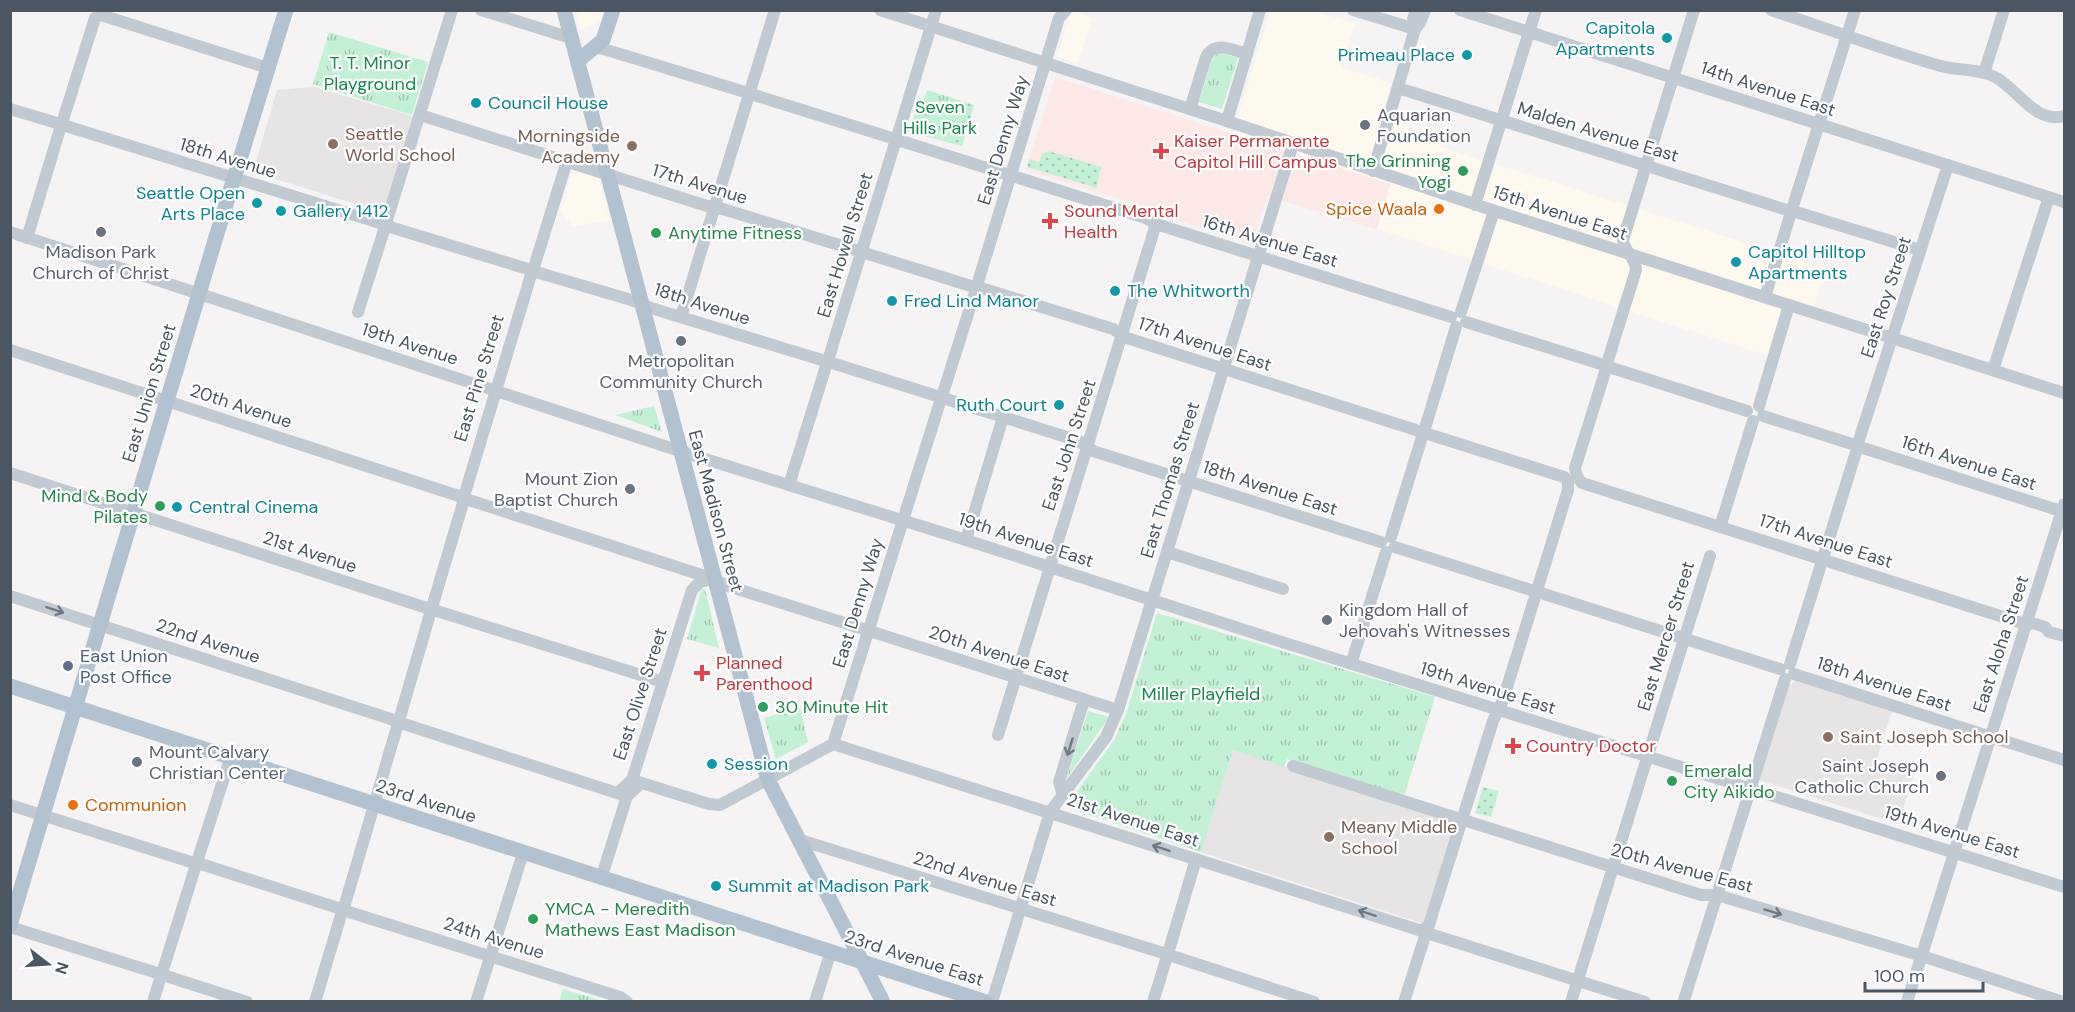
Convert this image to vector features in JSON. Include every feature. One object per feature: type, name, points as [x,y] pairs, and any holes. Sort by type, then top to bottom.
[{"type":"main road","name":"East Union Street","points":[[10,926],[286,10]]},
{"type":"main road","name":"East Madison Street","points":[[564,10],[681,451],[701,579],[768,780],[883,1002]]},
{"type":"main road","points":[[578,62],[597,47],[606,34],[614,10]]},
{"type":"main road","name":"23rd Avenue","points":[[10,686],[231,756],[601,879],[825,949]]},
{"type":"main road","points":[[825,949],[836,935],[840,920]]},
{"type":"main road","name":"23rd Avenue East","points":[[825,949],[986,1002]]},
{"type":"street","points":[[358,312],[452,10]]},
{"type":"street","points":[[481,10],[571,38]]},
{"type":"street","points":[[681,317],[775,10]]},
{"type":"street","name":"15th Avenue East","points":[[880,10],[1227,121],[1475,205],[2064,393]]},
{"type":"street","name":"East Howell Street","points":[[789,485],[936,10]]},
{"type":"street","name":"East Denny Way","points":[[833,744],[1059,18],[1066,10]]},
{"type":"street","points":[[1227,121],[1260,10]]},
{"type":"street","points":[[1353,10],[1415,29]]},
{"type":"street","points":[[1415,29],[1413,19],[1416,10]]},
{"type":"street","points":[[1373,171],[1415,29],[1425,10]]},
{"type":"street","name":"14th Avenue East","points":[[1460,10],[2064,202]]},
{"type":"street","points":[[1475,205],[1536,10]]},
{"type":"street","points":[[1404,1002],[1497,710],[1503,700],[1636,270],[1636,264],[1624,246],[1623,240],[1694,10]]},
{"type":"street","points":[[1771,10],[1939,66],[1984,73],[1996,78],[2040,113],[2050,117],[2064,116]]},
{"type":"street","points":[[1765,297],[1855,10]]},
{"type":"street","points":[[1984,73],[2004,10]]},
{"type":"street","points":[[27,238],[94,13],[268,68]]},
{"type":"street","name":"16th Avenue East","points":[[597,47],[897,139],[1146,218],[1156,224],[1755,414],[2064,509]]},
{"type":"street","points":[[1190,109],[1206,57],[1210,51],[1223,47],[1248,54]]},
{"type":"street","name":"Malden Avenue East","points":[[1398,88],[1920,250]]},
{"type":"street","name":"18th Avenue","points":[[10,109],[941,397]]},
{"type":"street","name":"17th Avenue","points":[[420,115],[714,208],[976,287]]},
{"type":"street","name":"East Thomas Street","points":[[1050,812],[1106,736],[1118,710],[1293,144]]},
{"type":"street","name":"East Pine Street","points":[[315,1002],[496,391],[567,161]]},
{"type":"street","name":"East Roy Street","points":[[1684,1001],[1948,165]]},
{"type":"street","points":[[1993,370],[2049,197]]},
{"type":"street","points":[[1351,664],[1494,211]]},
{"type":"street","name":"East John Street","points":[[998,735],[1156,224]]},
{"type":"street","name":"19th Avenue","points":[[10,232],[681,451],[903,520]]},
{"type":"street","name":"17th Avenue East","points":[[976,287],[1113,329],[1127,338],[1720,527],[2027,624],[2032,623],[2045,627],[2049,632],[2064,636]]},
{"type":"street","points":[[1720,527],[1789,304]]},
{"type":"street","name":"20th Avenue","points":[[10,350],[678,568],[701,579],[869,631]]},
{"type":"street","name":"18th Avenue East","points":[[941,397],[1079,441],[1093,451],[2064,760]]},
{"type":"street","points":[[966,540],[1003,417]]},
{"type":"street","name":"21st Avenue","points":[[10,473],[432,610],[663,682]]},
{"type":"street","name":"East Aloha Street","points":[[1907,1002],[2064,509]]},
{"type":"street","name":"19th Avenue East","points":[[903,520],[1351,664],[2064,887]]},
{"type":"street","points":[[1167,552],[1283,589]]},
{"type":"street","name":"East Mercer Street","points":[[1571,1002],[1710,556]]},
{"type":"street","name":"East Olive Street","points":[[688,602],[701,579]]},
{"type":"street","name":"East Olive Street","points":[[601,879],[622,795],[636,781],[688,602],[701,579]]},
{"type":"street","name":"22nd Avenue","points":[[10,596],[622,795]]},
{"type":"street","name":"20th Avenue East","points":[[869,631],[1118,710]]},
{"type":"street","points":[[1063,795],[1059,782],[1084,700]]},
{"type":"street","points":[[636,781],[709,804],[720,805],[833,744]]},
{"type":"street","name":"21st Avenue East","points":[[833,744],[1645,1002]]},
{"type":"street","points":[[153,1002],[231,756]]},
{"type":"street","name":"20th Avenue East","points":[[1293,766],[1701,895],[1717,895],[1922,956],[2063,1002]]},
{"type":"street","name":"24th Avenue","points":[[10,804],[620,997],[627,1002]]},
{"type":"street","points":[[992,1002],[1050,812]]},
{"type":"street","name":"22nd Avenue East","points":[[797,839],[1314,1002]]},
{"type":"street","points":[[476,1002],[523,853]]},
{"type":"street","points":[[1153,1002],[1196,859]]},
{"type":"street","points":[[10,926],[247,1002]]},
{"type":"street","points":[[815,1002],[825,949]]},
{"type":"shaded area","points":[[576,10],[603,11],[600,22],[581,30]]},
{"type":"shaded area","points":[[1077,11],[1092,18],[1078,63],[1057,57],[1071,13]]},
{"type":"shaded area","points":[[1270,11],[1313,11],[1355,23],[1341,67],[1391,83],[1382,117],[1444,136],[1441,147],[1826,268],[1814,306],[1786,297],[1768,356],[1377,229],[1390,184],[1233,133]]},
{"type":"shaded area","name":"Kaiser Permanente Capitol Hill Campus","points":[[1055,77],[1390,184],[1377,229],[1267,196],[1252,244],[1165,216],[1149,208],[1026,170]]},
{"type":"shaded area","name":"Seattle World School","points":[[314,87],[413,116],[384,213],[253,172],[277,90]]},
{"type":"shaded area","points":[[573,170],[599,178],[610,220],[573,227],[560,210]]},
{"type":"shaded area","name":"Saint Joseph School","points":[[1796,681],[1892,711],[1875,764],[1913,776],[1898,824],[1759,780],[1789,685]]},
{"type":"shaded area","name":"Meany Middle School","points":[[1233,750],[1457,822],[1424,924],[1201,852]]},
{"type":"green space","name":"T. T. Minor Playground","points":[[329,32],[428,62],[412,115],[313,84]]},
{"type":"green space","points":[[1221,53],[1238,58],[1222,109],[1199,102],[1212,59]]},
{"type":"green space","name":"Seven Hills Park","points":[[927,90],[974,105],[962,146],[909,132],[920,98],[924,99]]},
{"type":"green space","points":[[963,102],[974,105],[962,146],[951,143]]},
{"type":"green space","points":[[1048,151],[1102,167],[1097,188],[1027,167],[1029,159],[1039,162],[1042,154]]},
{"type":"green space","points":[[654,406],[662,432],[615,415]]},
{"type":"green space","points":[[702,589],[705,589],[719,648],[687,639]]},
{"type":"green space","name":"Miller Playfield","points":[[1157,613],[1435,697],[1404,796],[1287,759],[1284,767],[1233,750],[1201,852],[1066,807],[1114,740],[1126,714]]},
{"type":"green space","points":[[800,707],[808,742],[776,759],[764,718]]},
{"type":"green space","points":[[1088,711],[1109,717],[1067,778]]},
{"type":"green space","points":[[1483,787],[1499,791],[1491,817],[1475,813]]},
{"type":"green space","points":[[563,989],[603,1001],[559,1001]]},
{"type":"place","name":"Capitola Apartments","points":[[1667,38]]},
{"type":"place","name":"Primeau Place","points":[[1467,55]]},
{"type":"place","name":"Council House","points":[[476,103]]},
{"type":"place","name":"Aquarian Foundation","points":[[1365,125]]},
{"type":"place","name":"Seattle World School","points":[[333,144]]},
{"type":"place","name":"Morningside Academy","points":[[632,146]]},
{"type":"place","name":"Kaiser Permanente Capitol Hill Campus","points":[[1161,151]]},
{"type":"place","name":"The Grinning Yogi","points":[[1463,171]]},
{"type":"place","name":"Seattle Open Arts Place","points":[[257,203]]},
{"type":"place","name":"Spice Waala","points":[[1439,209]]},
{"type":"place","name":"Gallery 1412","points":[[281,211]]},
{"type":"place","name":"Sound Mental Health","points":[[1050,221]]},
{"type":"place","name":"Madison Park Church of Christ","points":[[101,232]]},
{"type":"place","name":"Anytime Fitness","points":[[656,233]]},
{"type":"place","name":"Capitol Hilltop Apartments","points":[[1736,262]]},
{"type":"place","name":"The Whitworth","points":[[1115,291]]},
{"type":"place","name":"Fred Lind Manor","points":[[892,301]]},
{"type":"place","name":"Metropolitan Community Church","points":[[681,341]]},
{"type":"place","name":"Ruth Court","points":[[1059,405]]},
{"type":"place","name":"Mount Zion Baptist Church","points":[[630,489]]},
{"type":"place","name":"Mind & Body Pilates","points":[[160,506]]},
{"type":"place","name":"Central Cinema","points":[[177,507]]},
{"type":"place","name":"Kingdom Hall of Jehovah's Witnesses","points":[[1327,620]]},
{"type":"place","name":"East Union Post Office","points":[[68,666]]},
{"type":"place","name":"Planned Parenthood","points":[[702,673]]},
{"type":"place","name":"30 Minute Hit","points":[[763,707]]},
{"type":"place","name":"Saint Joseph School","points":[[1828,737]]},
{"type":"place","name":"Country Doctor","points":[[1513,746]]},
{"type":"place","name":"Mount Calvary Christian Center","points":[[137,762]]},
{"type":"place","name":"Session","points":[[712,764]]},
{"type":"place","name":"Saint Joseph Catholic Church","points":[[1941,776]]},
{"type":"place","name":"Emerald City Aikido","points":[[1672,781]]},
{"type":"place","name":"Communion","points":[[73,805]]},
{"type":"place","name":"Meany Middle School","points":[[1329,837]]},
{"type":"place","name":"Summit at Madison Park","points":[[716,886]]},
{"type":"place","name":"YMCA - Meredith Mathews East Madison","points":[[533,919]]}]
